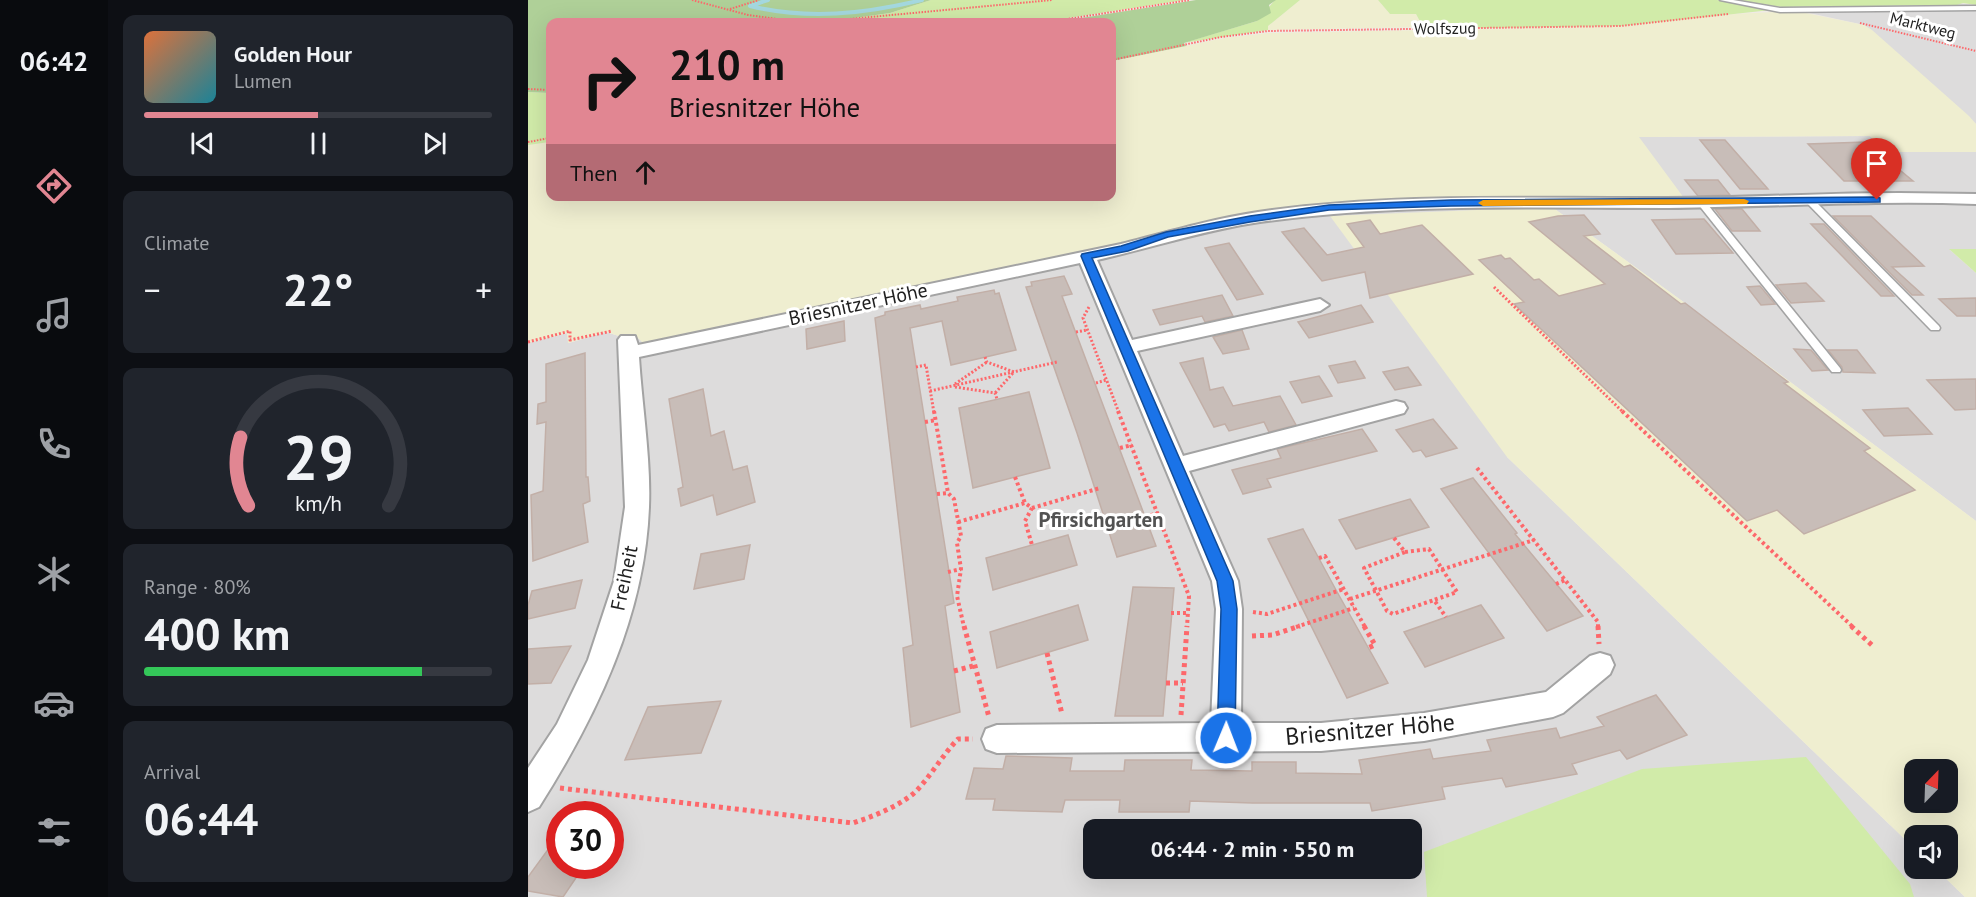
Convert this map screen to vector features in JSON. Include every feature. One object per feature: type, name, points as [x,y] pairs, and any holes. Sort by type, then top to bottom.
[{"type":"street","name":"Briesnitzer Höhe","points":[[629,346],[1124,249],[1166,235],[1329,207],[1464,203],[1976,199]]},
{"type":"street","points":[[1086,256],[1225,581],[1229,609],[1226,738]]},
{"type":"street","points":[[1126,347],[1320,305]]},
{"type":"street","name":"Freiheit","points":[[532,791],[568,734],[602,661],[627,581],[637,507],[629,346]]},
{"type":"street","points":[[1177,466],[1396,408]]},
{"type":"street","name":"Briesnitzer Höhe","points":[[996,739],[1321,737],[1424,727],[1553,705],[1600,665]]},
{"type":"lane","points":[[1723,0],[1780,10],[1973,8]]},
{"type":"lane","points":[[1954,0],[1973,8]]},
{"type":"lane","points":[[1809,200],[1935,328]]},
{"type":"lane","points":[[1701,202],[1836,370]]},
{"type":"path","points":[[692,0],[778,18]]},
{"type":"path","points":[[730,9],[759,0]]},
{"type":"path","points":[[860,18],[1052,0]]},
{"type":"path","points":[[1074,18],[1190,0]]},
{"type":"path","name":"Wolfszug","points":[[1116,59],[1221,37],[1268,31],[1621,26],[1731,13]]},
{"type":"path","name":"Marktweg","points":[[1856,22],[1976,51]]},
{"type":"path","points":[[529,90],[546,90]]},
{"type":"path","points":[[528,142],[546,139]]},
{"type":"path","points":[[1494,287],[1542,336],[1874,646]]},
{"type":"path","points":[[1103,295],[1085,311],[1083,318],[1189,596],[1180,738]]},
{"type":"path","points":[[528,342],[570,332],[570,340],[607,330],[614,331],[629,346]]},
{"type":"path","points":[[1076,332],[1087,330]]},
{"type":"path","points":[[985,357],[987,362],[1014,372]]},
{"type":"path","points":[[952,386],[987,362]]},
{"type":"path","points":[[930,391],[1057,362]]},
{"type":"path","points":[[532,791],[853,823],[883,813],[914,793],[940,756],[957,739],[996,739],[973,666],[957,596],[961,569],[957,543],[961,536],[954,499],[948,493],[926,366],[916,367]]},
{"type":"path","points":[[995,393],[1014,372]]},
{"type":"path","points":[[1096,383],[1106,380]]},
{"type":"path","points":[[952,386],[995,393]]},
{"type":"path","points":[[995,393],[997,399]]},
{"type":"path","points":[[926,422],[936,420]]},
{"type":"path","points":[[1120,448],[1132,445]]},
{"type":"path","points":[[1477,468],[1598,621],[1600,665]]},
{"type":"path","points":[[1015,477],[1025,503],[1032,508]]},
{"type":"path","points":[[1032,545],[1025,521],[1032,508],[1100,488]]},
{"type":"path","points":[[937,494],[948,493]]},
{"type":"path","points":[[958,522],[1025,503]]},
{"type":"path","points":[[1145,517],[1158,513]]},
{"type":"path","points":[[1394,538],[1405,552]]},
{"type":"path","points":[[1350,599],[1534,540]]},
{"type":"path","points":[[1423,548],[1429,549],[1442,569],[1457,592],[1393,614],[1387,611],[1364,568],[1366,565],[1423,548]]},
{"type":"path","points":[[1319,558],[1325,556],[1350,599],[1375,645],[1368,648]]},
{"type":"path","points":[[948,572],[961,569]]},
{"type":"path","points":[[1556,584],[1565,580]]},
{"type":"path","points":[[1229,609],[1267,614],[1344,589]]},
{"type":"path","points":[[1434,600],[1446,617]]},
{"type":"path","points":[[1228,635],[1272,635],[1354,608]]},
{"type":"path","points":[[1171,613],[1187,614]]},
{"type":"path","points":[[1047,653],[1063,718],[1065,738]]},
{"type":"path","points":[[954,671],[973,666]]},
{"type":"path","points":[[1166,683],[1183,683]]},
{"type":"shaded area","points":[[1957,3],[1976,5],[1976,124],[1864,25],[1782,7],[1956,5]]},
{"type":"shaded area","points":[[1870,136],[1886,152],[1976,152],[1976,249],[1950,250],[1976,273],[1976,521],[1685,303],[1552,207],[1507,457],[1904,838],[1904,879],[1946,879],[1965,897],[528,897],[528,343],[567,333],[569,343],[606,332],[622,337],[635,335],[1121,246],[1169,229],[1291,206],[1391,199],[1683,198],[1638,137]]},
{"type":"green space","points":[[528,0],[931,0],[890,13],[854,18],[546,18],[546,93],[528,92]]},
{"type":"green space","points":[[931,0],[1185,0],[1068,18],[854,18],[890,13]]},
{"type":"green space","points":[[1196,0],[1276,0],[1269,5],[1271,13],[1257,21],[1184,43],[1186,46],[1116,60],[1116,18],[1081,18]]},
{"type":"green space","points":[[1275,0],[1300,0],[1268,26],[1268,30],[1183,43],[1257,21]]},
{"type":"green space","points":[[1300,0],[1378,0],[1390,14],[1416,14],[1423,27],[1268,30],[1268,26]]},
{"type":"green space","points":[[1378,0],[1717,0],[1771,10],[1622,26],[1424,29],[1416,14],[1390,14]]},
{"type":"green space","points":[[1736,0],[1976,0],[1976,5],[1963,3],[1957,5],[1782,7]]},
{"type":"green space","points":[[1796,11],[1864,25],[1969,116],[1976,124],[1976,152],[1886,152],[1870,136],[1639,137],[1684,198],[1391,199],[1291,206],[1169,229],[1121,246],[655,343],[642,342],[635,335],[622,337],[606,332],[568,343],[567,333],[528,343],[528,145],[546,143],[546,201],[1116,201],[1116,60],[1224,38],[1268,33],[1622,26],[1733,14]]},
{"type":"green space","points":[[528,92],[546,93],[546,143],[528,145]]},
{"type":"green space","points":[[1552,207],[1685,303],[1976,521],[1976,897],[1965,897],[1946,879],[1958,879],[1958,825],[1904,825],[1904,838],[1507,457],[1330,216]]},
{"type":"green space","points":[[1949,249],[1976,249],[1976,273]]},
{"type":"green space","points":[[1806,757],[1910,884],[1914,897],[1427,897],[1424,852],[1642,769]]},
{"type":"building","points":[[1700,140],[1725,140],[1768,189],[1740,189]]},
{"type":"building","points":[[1866,142],[1913,181],[1844,181],[1808,144]]},
{"type":"building","points":[[1685,180],[1718,180],[1730,195],[1698,196]]},
{"type":"building","points":[[1715,209],[1742,209],[1760,231],[1732,231]]},
{"type":"building","points":[[1584,215],[1600,234],[1584,236],[1624,267],[1630,265],[1681,304],[1685,303],[1788,382],[1784,383],[1870,448],[1864,451],[1915,490],[1804,534],[1777,510],[1747,521],[1514,304],[1524,302],[1479,260],[1501,255],[1505,259],[1510,258],[1534,280],[1539,279],[1559,296],[1605,284],[1529,222],[1558,216]]},
{"type":"building","points":[[1833,216],[1871,216],[1924,266],[1892,267],[1923,295],[1912,295]]},
{"type":"building","points":[[1704,219],[1733,253],[1676,254],[1652,220]]},
{"type":"building","points":[[1370,220],[1380,234],[1422,225],[1473,274],[1370,298],[1365,272],[1322,281],[1282,232],[1304,228],[1327,255],[1364,247],[1347,224]]},
{"type":"building","points":[[1811,224],[1824,224],[1894,296],[1881,296]]},
{"type":"building","points":[[1229,243],[1263,294],[1237,300],[1205,248]]},
{"type":"building","points":[[1064,276],[1072,294],[1062,296],[1156,546],[1117,557],[1026,287],[1032,286],[1031,282]]},
{"type":"building","points":[[1806,283],[1824,301],[1791,303],[1776,285]]},
{"type":"building","points":[[1760,286],[1775,304],[1761,305],[1747,287]]},
{"type":"building","points":[[994,290],[995,294],[999,293],[1016,350],[951,365],[942,321],[910,328],[954,603],[945,606],[960,712],[911,727],[903,648],[913,645],[875,318],[885,315],[885,312],[920,305],[921,309],[958,301],[957,297]]},
{"type":"building","points":[[1222,295],[1233,316],[1205,322],[1202,316],[1160,325],[1153,310]]},
{"type":"building","points":[[1976,298],[1976,316],[1957,316],[1939,299]]},
{"type":"building","points":[[1361,305],[1373,322],[1309,338],[1298,322]]},
{"type":"building","points":[[844,321],[845,341],[807,349],[806,329]]},
{"type":"building","points":[[1242,330],[1249,349],[1223,354],[1213,337]]},
{"type":"building","points":[[1794,349],[1811,350],[1828,370],[1812,371]]},
{"type":"building","points":[[1828,350],[1857,350],[1875,373],[1843,372],[1842,367]]},
{"type":"building","points":[[585,353],[586,477],[588,477],[590,501],[583,504],[588,542],[533,561],[531,495],[543,491],[546,422],[537,424],[538,404],[546,402],[546,364]]},
{"type":"building","points":[[1203,358],[1210,390],[1223,387],[1233,406],[1280,396],[1296,425],[1269,432],[1264,422],[1229,431],[1225,424],[1214,427],[1180,363]]},
{"type":"building","points":[[1355,361],[1365,378],[1338,383],[1329,366]]},
{"type":"building","points":[[1408,367],[1421,385],[1395,390],[1383,372]]},
{"type":"building","points":[[1319,376],[1332,396],[1302,403],[1290,382]]},
{"type":"building","points":[[1976,379],[1976,409],[1955,410],[1927,380]]},
{"type":"building","points":[[703,389],[711,436],[724,431],[733,470],[747,466],[755,502],[717,515],[713,495],[681,506],[678,489],[683,487],[669,399]]},
{"type":"building","points":[[1029,392],[1050,468],[973,488],[959,408]]},
{"type":"building","points":[[1908,408],[1932,434],[1884,436],[1863,410]]},
{"type":"building","points":[[1433,419],[1457,448],[1426,457],[1421,450],[1413,452],[1396,430]]},
{"type":"building","points":[[1362,429],[1377,451],[1267,479],[1271,487],[1243,494],[1232,470],[1281,458],[1277,449]]},
{"type":"building","points":[[1473,478],[1517,533],[1515,534],[1583,616],[1547,631],[1441,489]]},
{"type":"building","points":[[1410,499],[1429,527],[1356,549],[1339,520]]},
{"type":"building","points":[[1303,529],[1388,683],[1347,698],[1268,539]]},
{"type":"building","points":[[1068,535],[1077,565],[993,590],[986,558]]},
{"type":"building","points":[[750,545],[744,579],[694,589],[701,554]]},
{"type":"building","points":[[582,580],[575,608],[528,619],[528,605],[532,591]]},
{"type":"building","points":[[1133,587],[1174,588],[1163,716],[1115,716]]},
{"type":"building","points":[[1078,605],[1088,640],[997,668],[990,632]]},
{"type":"building","points":[[1481,605],[1504,638],[1425,667],[1404,632]]},
{"type":"building","points":[[571,646],[551,683],[528,684],[528,649]]},
{"type":"building","points":[[1656,695],[1687,735],[1627,759],[1620,750],[1572,764],[1577,774],[1506,787],[1502,778],[1442,787],[1445,799],[1372,811],[1370,803],[1190,801],[1189,812],[1119,812],[1120,800],[1065,800],[1062,812],[993,810],[995,799],[966,799],[974,768],[1003,769],[1006,756],[1072,758],[1070,771],[1124,771],[1125,760],[1192,760],[1191,770],[1252,771],[1252,762],[1296,762],[1296,773],[1362,774],[1359,760],[1430,749],[1433,759],[1491,751],[1487,740],[1556,728],[1560,738],[1604,726],[1597,717]]},
{"type":"building","points":[[721,701],[701,753],[625,760],[648,707]]},
{"type":"building","points":[[546,852],[546,879],[575,879],[563,897],[528,891],[528,877]]},
{"type":"waterway","points":[[768,0],[750,6],[793,13],[836,14],[879,9],[922,0]]},
{"type":"slow traffic","points":[[1483,203],[1744,201]]},
{"type":"district","name":"Pfirsichgarten","points":[[1101,519]]},
{"type":"route","points":[[1226,738],[1229,609],[1225,581],[1086,256],[1124,249],[1166,235],[1329,207],[1451,203],[1877,200]]}]
